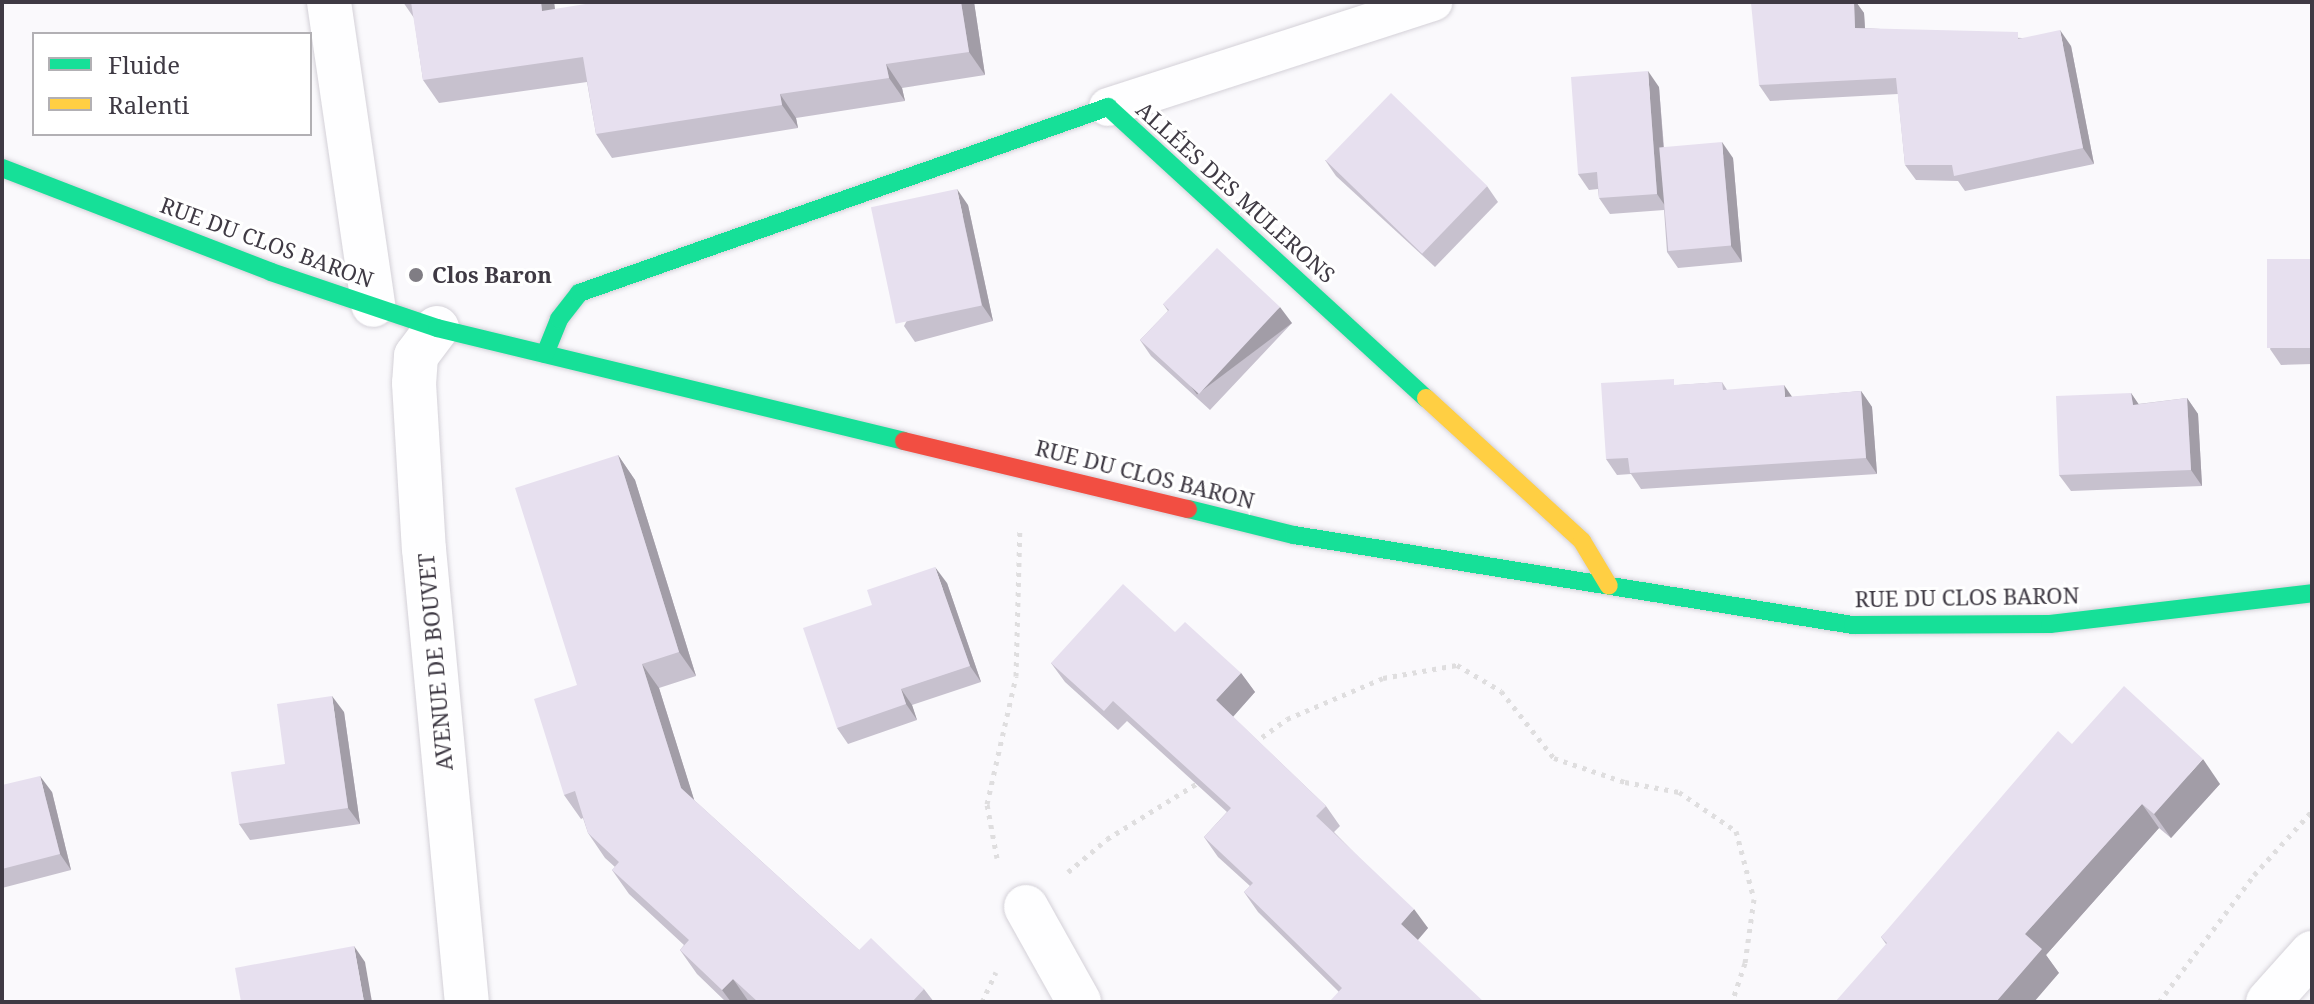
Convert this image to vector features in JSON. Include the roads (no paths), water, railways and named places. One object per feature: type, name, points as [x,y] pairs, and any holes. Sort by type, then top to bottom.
[{"type":"street","points":[[329,2],[373,305]]},
{"type":"street","name":"ALLÉES DES MULERONS","points":[[545,354],[559,319],[579,293],[1108,107],[1582,541],[1609,586]]},
{"type":"street","name":"RUE DU CLOS BARON","points":[[2,168],[271,272],[437,328],[1294,535],[1853,625],[2050,624],[2312,593]]},
{"type":"street","name":"AVENUE DE BOUVET","points":[[437,328],[416,356],[414,383],[424,549],[467,1002]]},
{"type":"street","points":[[1026,907],[1079,1002]]},
{"type":"street","points":[[2268,1002],[2312,953]]},
{"type":"lane","points":[[1108,107],[1434,2]]},
{"type":"place","name":"Clos Baron","points":[[416,275]]}]
